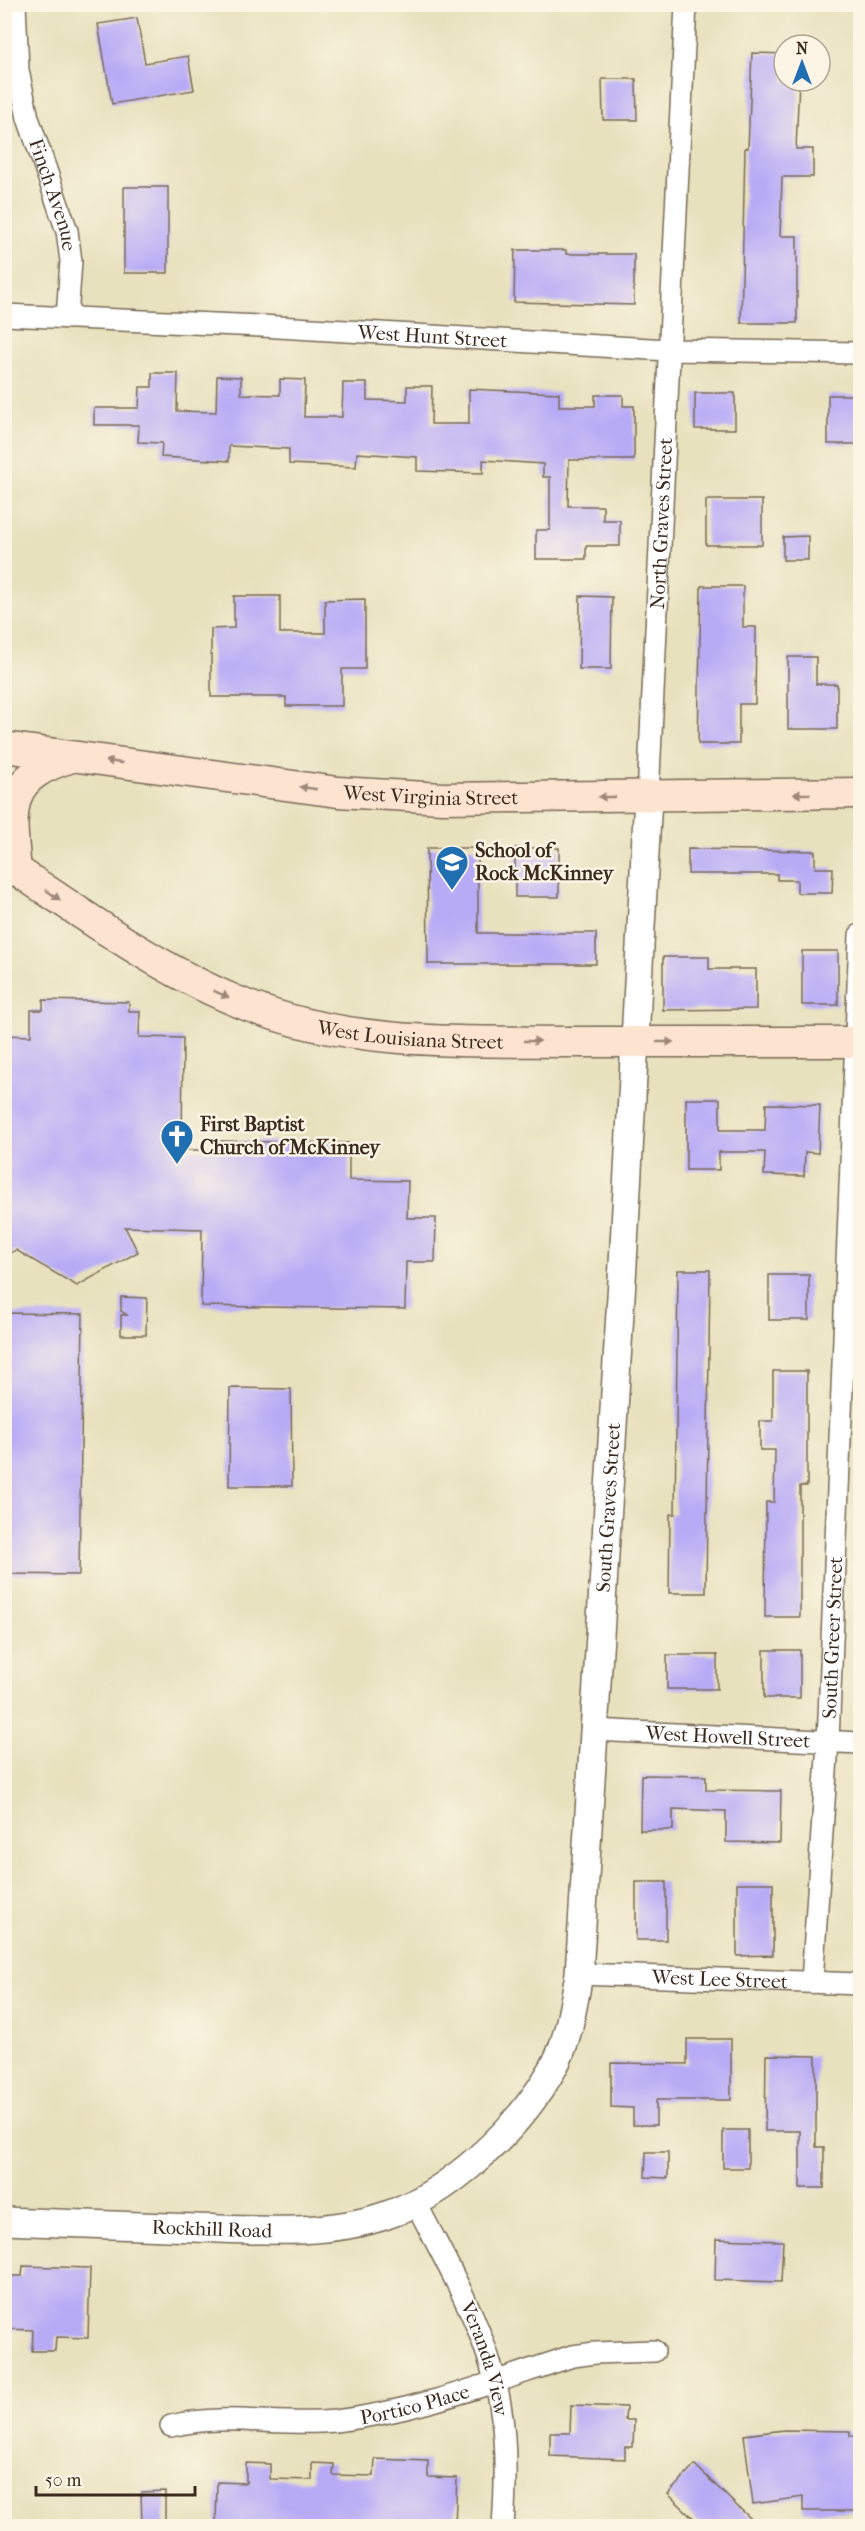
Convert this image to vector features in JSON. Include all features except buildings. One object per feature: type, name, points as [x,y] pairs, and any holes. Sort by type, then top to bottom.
[{"type":"main road","name":"West Virginia Street","points":[[4,747],[370,795],[443,798],[861,793]]},
{"type":"main road","points":[[10,866],[13,807],[22,785],[37,770],[75,756]]},
{"type":"main road","name":"West Louisiana Street","points":[[10,866],[61,901],[186,977],[248,1006],[275,1015],[358,1034],[420,1040],[859,1042]]},
{"type":"street","name":"Finch Avenue","points":[[15,4],[18,70],[28,118],[67,231],[71,261],[67,318]]},
{"type":"street","name":"North Graves Street","points":[[634,1042],[686,4]]},
{"type":"street","name":"West Hunt Street","points":[[4,315],[273,327],[668,350],[861,353]]},
{"type":"street","name":"South Greer Street","points":[[812,1982],[828,1742],[859,1042],[861,935]]},
{"type":"street","name":"South Graves Street","points":[[579,1974],[634,1042]]},
{"type":"street","name":"West Howell Street","points":[[594,1730],[861,1743]]},
{"type":"street","name":"West Lee Street","points":[[579,1974],[861,1984]]},
{"type":"street","name":"Rockhill Road","points":[[4,2221],[280,2231],[340,2226],[384,2216],[416,2203],[470,2167],[512,2126],[553,2069],[571,2021],[579,1974]]},
{"type":"street","name":"Veranda View","points":[[416,2203],[476,2325],[495,2381],[506,2442],[503,2526]]},
{"type":"street","name":"Portico Place","points":[[171,2426],[193,2420],[217,2418],[331,2421],[364,2417],[410,2407],[573,2356],[654,2351]]},
{"type":"place","name":"School of Rock McKinney","points":[[452,891]]},
{"type":"place","name":"First Baptist Church of McKinney","points":[[177,1165]]}]
